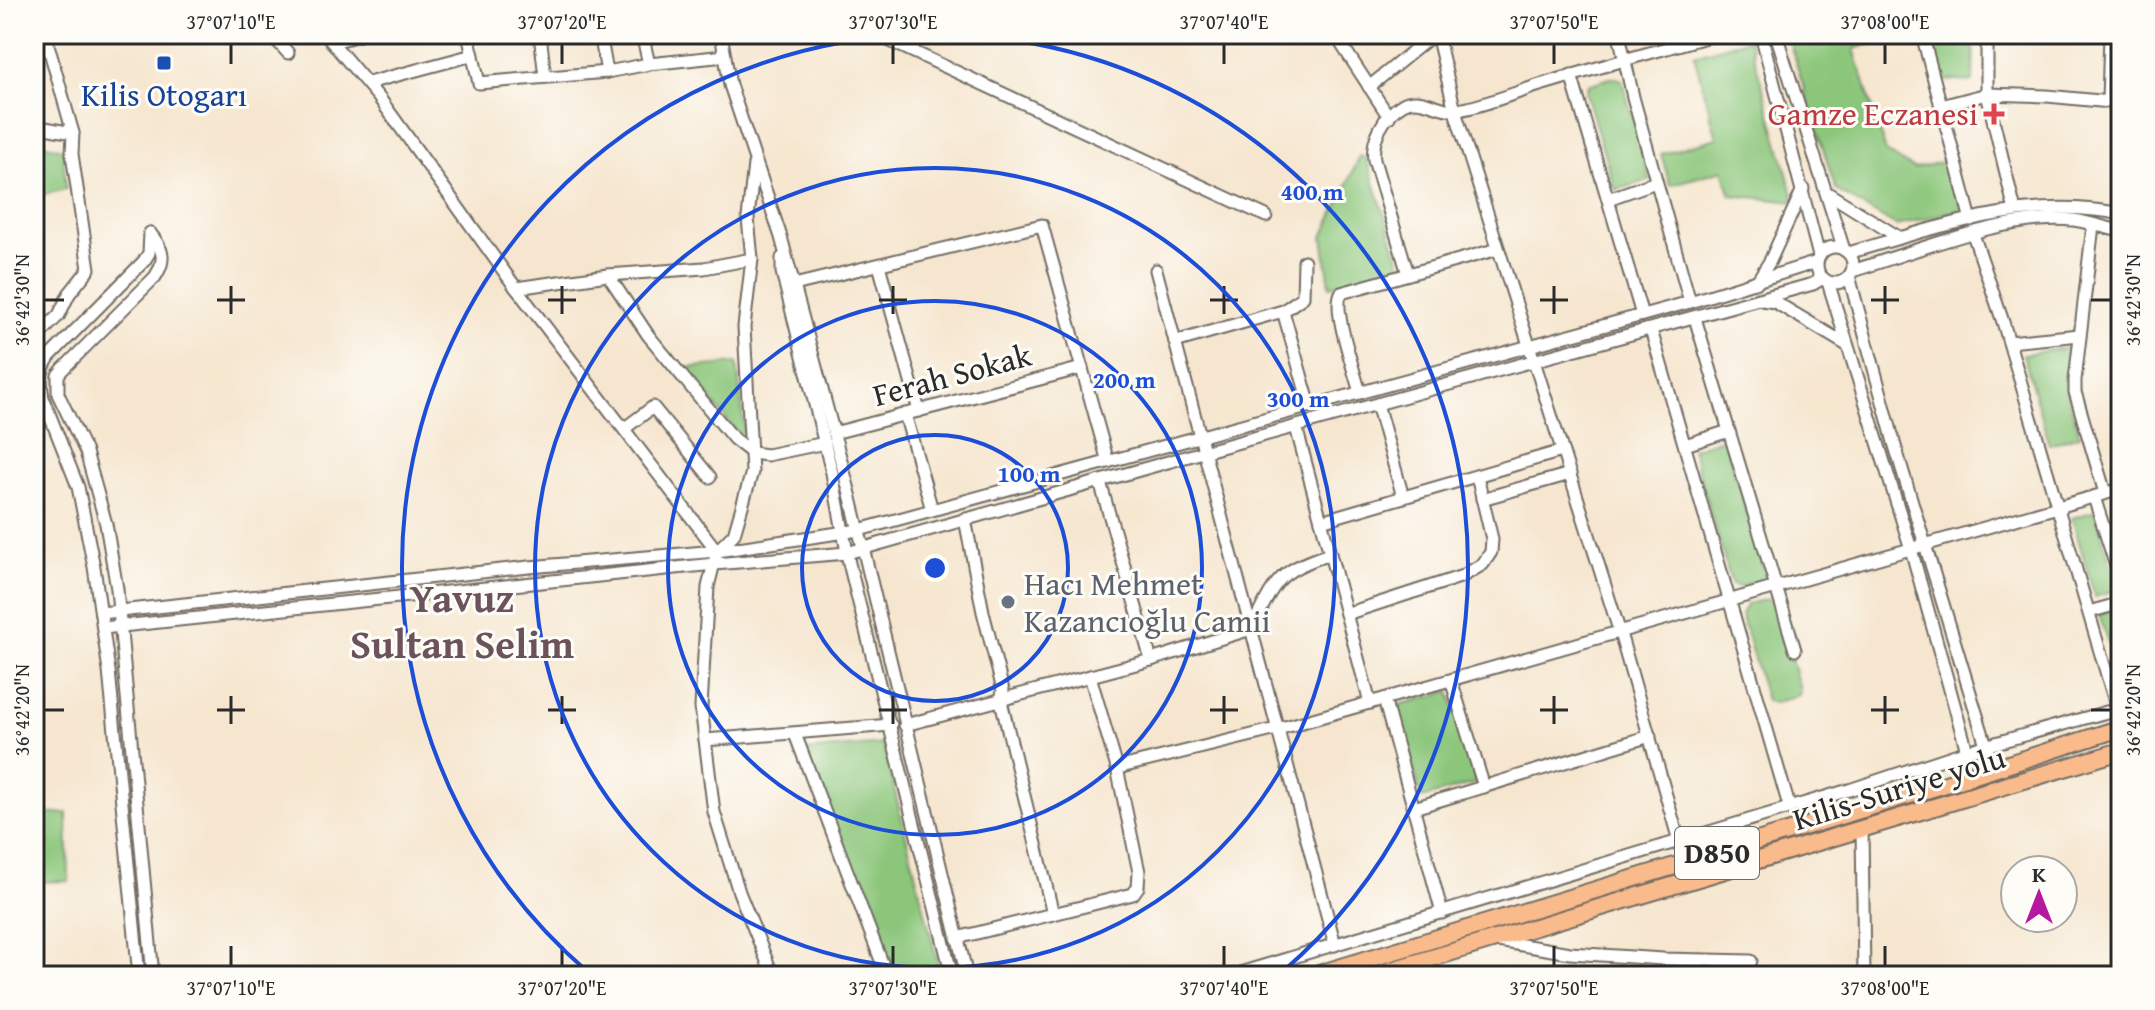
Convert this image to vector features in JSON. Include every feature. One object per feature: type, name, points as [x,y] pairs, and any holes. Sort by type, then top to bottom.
[{"type":"highway","name":"D850","points":[[1312,976],[2121,728]]},
{"type":"highway","name":"Kilis-Suriye yolu","points":[[1372,976],[1862,828],[2117,757]]},
{"type":"street","points":[[34,340],[59,315],[69,294],[89,269],[72,154],[73,133],[45,34]]},
{"type":"street","points":[[329,38],[363,34]]},
{"type":"street","points":[[468,34],[479,83],[607,72],[725,56]]},
{"type":"street","points":[[540,34],[545,77]]},
{"type":"street","points":[[600,34],[607,72]]},
{"type":"street","points":[[642,34],[649,64]]},
{"type":"street","points":[[721,34],[730,85],[781,237],[834,433],[967,976]]},
{"type":"street","points":[[875,34],[1266,216]]},
{"type":"street","points":[[1338,34],[1389,117]]},
{"type":"street","points":[[1369,87],[1436,34],[1455,111],[1620,633],[1679,841]]},
{"type":"street","points":[[1619,34],[1690,302]]},
{"type":"street","points":[[1408,274],[1372,145],[1381,126],[1408,102],[1425,102],[1455,111],[1717,34]]},
{"type":"street","points":[[1761,34],[1803,188],[1819,274],[1825,280],[1847,345],[1911,549],[1967,751],[1962,779]]},
{"type":"street","points":[[1776,34],[1846,252],[1852,260],[1851,274],[1895,446],[1986,745],[1990,757],[1999,767]]},
{"type":"street","points":[[1922,34],[1971,220]]},
{"type":"street","points":[[1987,34],[1987,94],[2015,211]]},
{"type":"street","points":[[2108,102],[2110,34]]},
{"type":"street","points":[[277,36],[288,53]]},
{"type":"street","points":[[329,38],[368,83],[516,288],[717,551]]},
{"type":"street","points":[[368,83],[473,55]]},
{"type":"street","points":[[1571,75],[1642,315]]},
{"type":"street","points":[[1941,106],[1987,94],[2121,103]]},
{"type":"street","points":[[34,126],[73,133]]},
{"type":"street","points":[[754,158],[748,218],[752,259],[744,327],[752,472],[741,517],[734,534],[717,551],[708,587],[701,707],[714,812],[739,892],[773,976]]},
{"type":"street","points":[[1608,199],[1656,182]]},
{"type":"street","points":[[1756,283],[1781,240],[1803,188]]},
{"type":"street","points":[[1826,192],[1900,238]]},
{"type":"street","points":[[101,613],[529,567],[717,551],[859,530],[1756,283],[1818,259],[1828,248],[1846,252],[1971,220],[2056,206],[2092,208],[2121,214]]},
{"type":"street","points":[[103,628],[847,553],[1825,280],[1839,283],[1851,274],[1973,234],[2026,221],[2072,220],[2121,231]]},
{"type":"street","points":[[794,285],[1042,225],[1108,462]]},
{"type":"street","points":[[2093,225],[2075,392],[2121,582]]},
{"type":"street","points":[[40,383],[44,364],[50,356],[144,261],[149,253],[150,233],[160,246],[164,257],[162,266],[155,277],[63,369],[57,382],[58,394],[86,452],[101,504],[119,610],[153,976]]},
{"type":"street","points":[[1230,976],[1849,790],[1986,745],[2119,708],[2009,342],[1973,234]]},
{"type":"street","points":[[781,237],[782,272],[825,443],[847,553],[952,976]]},
{"type":"street","points":[[1360,393],[1337,300],[1341,293],[1498,249]]},
{"type":"street","points":[[516,288],[608,275],[704,268],[752,259]]},
{"type":"street","points":[[1175,342],[1283,311],[1303,297],[1304,261]]},
{"type":"street","points":[[879,265],[919,411]]},
{"type":"street","points":[[1156,270],[1335,945]]},
{"type":"street","points":[[608,275],[648,335],[734,439],[752,453],[767,455],[825,443]]},
{"type":"street","points":[[1753,300],[1775,302],[1847,345]]},
{"type":"street","points":[[1283,311],[1310,406]]},
{"type":"street","points":[[1695,318],[1795,650]]},
{"type":"street","points":[[1651,330],[1789,806]]},
{"type":"street","points":[[2009,342],[2080,335]]},
{"type":"street","name":"Ferah Sokak","points":[[834,433],[1082,368]]},
{"type":"street","points":[[34,370],[78,487],[94,567],[139,976]]},
{"type":"street","points":[[40,383],[57,382]]},
{"type":"street","points":[[1377,404],[1403,497]]},
{"type":"street","points":[[625,428],[653,407],[710,477]]},
{"type":"street","points":[[905,414],[932,510]]},
{"type":"street","points":[[1296,427],[1370,703]]},
{"type":"street","points":[[1685,445],[1729,431]]},
{"type":"street","points":[[1321,521],[1562,451]]},
{"type":"street","points":[[1482,499],[1570,474]]},
{"type":"street","points":[[1346,614],[1476,570],[1488,557],[1492,547],[1477,476]]},
{"type":"street","points":[[1100,482],[1151,660]]},
{"type":"street","points":[[1117,768],[1370,703],[2121,489]]},
{"type":"street","points":[[965,519],[983,612],[1003,690],[1001,701],[1053,914]]},
{"type":"street","points":[[905,725],[1151,660],[1251,629],[1272,589],[1285,573],[1293,567],[1330,554]]},
{"type":"street","points":[[2089,612],[2121,603]]},
{"type":"street","points":[[957,938],[1133,894],[1138,887],[1139,872],[1117,768],[1090,676]]},
{"type":"street","points":[[1451,680],[1484,787]]},
{"type":"street","points":[[1384,699],[1442,913]]},
{"type":"street","points":[[705,740],[891,725]]},
{"type":"street","points":[[795,734],[887,976]]},
{"type":"street","points":[[1414,808],[1650,736]]},
{"type":"street","points":[[1862,828],[1864,976]]},
{"type":"street","points":[[1490,939],[1570,953],[1751,961]]},
{"type":"green space","points":[[1787,34],[1900,34],[1854,49],[1886,152],[1914,169],[1949,160],[1962,209],[1896,226],[1836,190]]},
{"type":"green space","points":[[1931,34],[1974,34],[1973,82],[1941,80]]},
{"type":"green space","points":[[1749,39],[1795,202],[1731,195],[1723,170],[1670,185],[1661,154],[1717,138],[1694,55]]},
{"type":"green space","points":[[1613,77],[1622,80],[1650,180],[1615,190],[1586,93],[1588,85]]},
{"type":"green space","points":[[43,144],[63,149],[66,189],[34,197],[34,146]]},
{"type":"green space","points":[[1360,156],[1366,158],[1400,262],[1399,267],[1330,286],[1323,237]]},
{"type":"green space","points":[[2073,347],[2066,392],[2080,435],[2049,444],[2023,354]]},
{"type":"green space","points":[[737,363],[745,436],[741,437],[684,368]]},
{"type":"green space","points":[[1724,438],[1765,573],[1762,579],[1740,587],[1732,585],[1692,449]]},
{"type":"green space","points":[[2095,511],[2118,590],[2095,597],[2072,518]]},
{"type":"green space","points":[[1767,599],[1774,602],[1800,689],[1799,695],[1774,703],[1766,701],[1741,614],[1747,604]]},
{"type":"green space","points":[[2121,608],[2121,644],[2109,647],[2099,614]]},
{"type":"green space","points":[[1450,691],[1476,783],[1422,798],[1395,706]]},
{"type":"green space","points":[[883,744],[941,976],[896,976],[804,751]]},
{"type":"green space","points":[[67,813],[69,881],[34,882],[34,815]]},
{"type":"place","name":"Kilis Otogarı","points":[[164,63]]},
{"type":"place","name":"Gamze Eczanesi","points":[[1994,114]]},
{"type":"place","name":"Hacı Mehmet Kazancıoğlu Camii","points":[[1008,602]]},
{"type":"district","name":"Yavuz Sultan Selim","points":[[462,621]]}]
